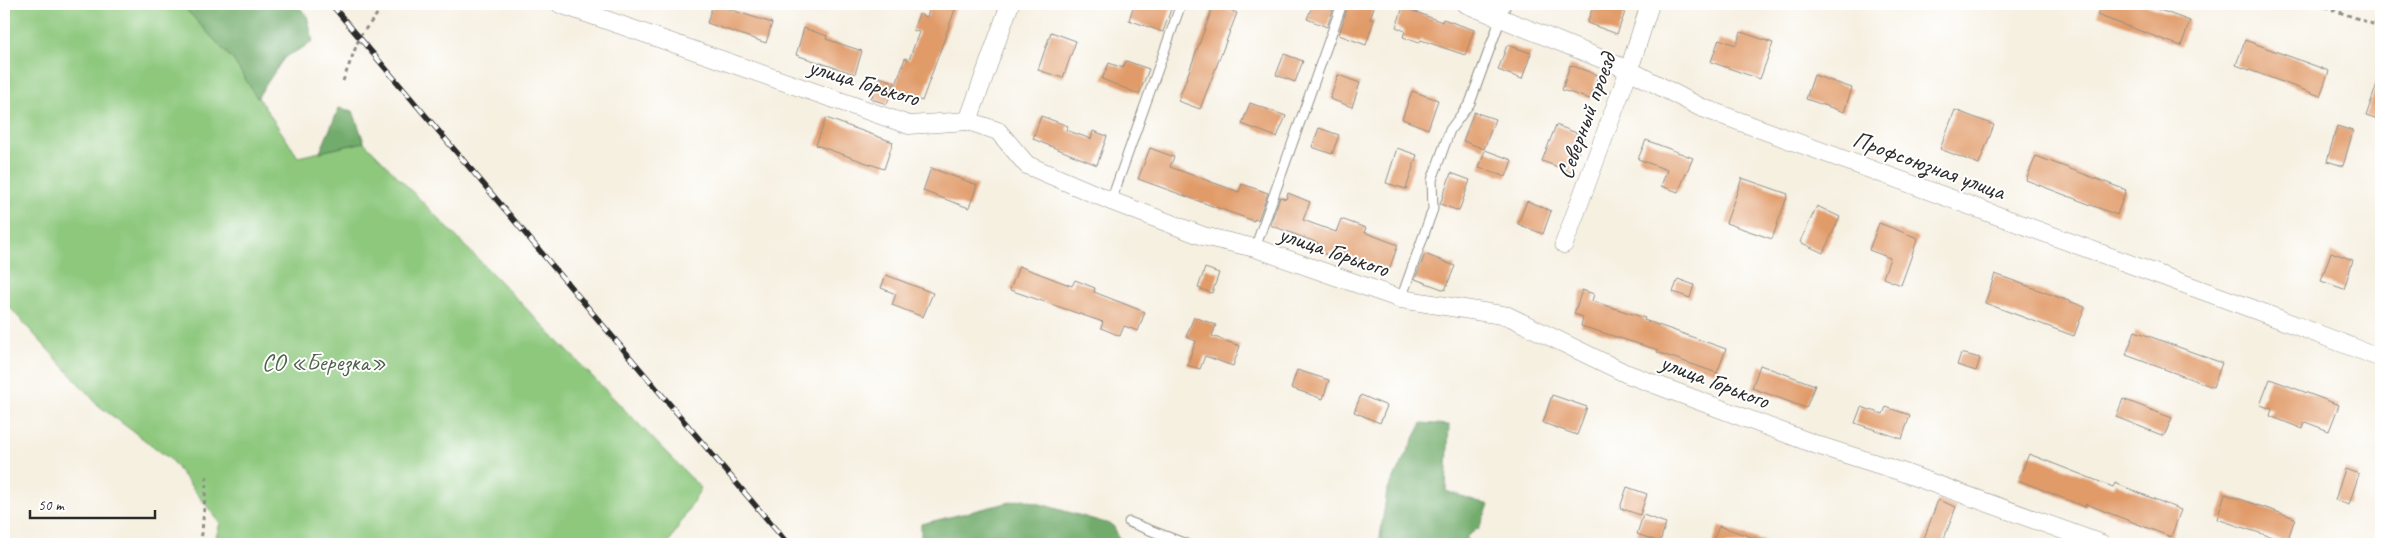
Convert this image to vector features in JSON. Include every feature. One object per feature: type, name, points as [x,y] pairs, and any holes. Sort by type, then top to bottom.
[{"type":"street","name":"улица Горького","points":[[560,4],[909,125],[968,120],[998,131],[1027,165],[1111,201],[1203,236],[1255,248],[1401,299],[1508,316],[1625,373],[1817,445],[1899,471],[2102,544]]},
{"type":"street","points":[[968,120],[1010,4]]},
{"type":"street","name":"Профсоюзная улица","points":[[1466,4],[1503,10],[1700,106],[2254,309],[2381,358]]},
{"type":"street","name":"Северный проезд","points":[[1564,244],[1628,70],[1650,4]]},
{"type":"lane","points":[[1111,201],[1181,4]]},
{"type":"lane","points":[[1255,248],[1342,4]]},
{"type":"lane","points":[[1401,299],[1433,209],[1432,180],[1450,130],[1470,103],[1503,10]]},
{"type":"lane","points":[[1129,522],[1186,544]]},
{"type":"path","points":[[342,81],[360,36],[384,4]]},
{"type":"path","points":[[2317,4],[2381,27]]},
{"type":"path","points":[[201,544],[206,473]]},
{"type":"green space","name":"СО «Березка»","points":[[4,4],[181,4],[234,61],[298,157],[364,142],[701,488],[668,544],[214,544],[220,523],[170,459],[99,406],[4,301]]},
{"type":"green space","points":[[181,4],[296,4],[307,15],[313,42],[284,58],[257,98],[234,61]]},
{"type":"green space","points":[[339,108],[353,111],[364,142],[320,152]]},
{"type":"green space","points":[[1422,423],[1449,425],[1446,491],[1489,505],[1479,528],[1466,537],[1472,544],[1379,544],[1387,491]]},
{"type":"green space","points":[[1023,499],[1113,525],[1122,544],[921,544],[921,524]]},
{"type":"building","points":[[713,4],[772,23],[766,43],[707,23]]},
{"type":"building","points":[[931,4],[957,4],[922,101],[894,91],[905,58],[909,60],[919,32],[913,30],[919,14],[927,17]]},
{"type":"building","points":[[1134,4],[1157,4],[1171,9],[1163,32],[1129,20]]},
{"type":"building","points":[[1214,4],[1237,13],[1200,109],[1178,101]]},
{"type":"building","points":[[1313,4],[1335,4],[1327,27],[1307,19]]},
{"type":"building","points":[[1348,4],[1375,4],[1370,19],[1374,20],[1366,45],[1339,35]]},
{"type":"building","points":[[1594,4],[1628,4],[1617,34],[1587,23]]},
{"type":"building","points":[[2101,4],[2143,4],[2190,21],[2181,46],[2097,15]]},
{"type":"building","points":[[1403,7],[1442,22],[1443,19],[1474,30],[1465,55],[1421,40],[1419,43],[1403,37],[1405,31],[1396,27]]},
{"type":"building","points":[[804,28],[827,36],[826,39],[862,51],[855,74],[796,55]]},
{"type":"building","points":[[1051,32],[1076,41],[1063,78],[1038,70]]},
{"type":"building","points":[[1741,32],[1773,43],[1760,79],[1711,62],[1719,39],[1736,45]]},
{"type":"building","points":[[2245,40],[2329,71],[2320,96],[2236,65]]},
{"type":"building","points":[[1507,45],[1531,53],[1522,79],[1498,70]]},
{"type":"building","points":[[1284,54],[1303,61],[1295,82],[1276,75]]},
{"type":"building","points":[[1126,61],[1149,69],[1139,94],[1102,79],[1109,63],[1123,68]]},
{"type":"building","points":[[1570,65],[1598,75],[1590,99],[1562,90]]},
{"type":"building","points":[[1338,75],[1360,83],[1352,107],[1330,99]]},
{"type":"building","points":[[1814,75],[1852,88],[1844,112],[1806,99]]},
{"type":"building","points":[[879,77],[895,82],[887,104],[871,99]]},
{"type":"building","points":[[2379,78],[2381,78],[2381,121],[2366,116]]},
{"type":"building","points":[[1412,91],[1438,100],[1428,129],[1402,119]]},
{"type":"building","points":[[1250,103],[1286,116],[1277,137],[1242,124]]},
{"type":"building","points":[[1955,110],[1994,125],[1979,164],[1940,149]]},
{"type":"building","points":[[1474,112],[1495,119],[1484,149],[1463,141]]},
{"type":"building","points":[[1041,116],[1068,126],[1066,130],[1091,139],[1093,131],[1107,136],[1097,165],[1033,139]]},
{"type":"building","points":[[826,118],[893,142],[884,169],[816,145]]},
{"type":"building","points":[[1556,125],[1584,136],[1571,172],[1542,161]]},
{"type":"building","points":[[2337,126],[2353,131],[2343,166],[2327,161]]},
{"type":"building","points":[[1319,128],[1339,135],[1332,154],[1312,147]]},
{"type":"building","points":[[1646,140],[1693,158],[1678,192],[1661,186],[1667,170],[1638,159]]},
{"type":"building","points":[[1150,148],[1174,157],[1170,167],[1239,192],[1242,184],[1268,193],[1258,220],[1254,219],[1254,221],[1138,179]]},
{"type":"building","points":[[1397,148],[1417,155],[1406,189],[1386,183]]},
{"type":"building","points":[[1485,150],[1512,160],[1506,177],[1479,168]]},
{"type":"building","points":[[2036,156],[2126,190],[2117,215],[2026,180]]},
{"type":"building","points":[[931,168],[977,185],[969,208],[923,191]]},
{"type":"building","points":[[1451,173],[1470,180],[1459,211],[1440,204]]},
{"type":"building","points":[[1742,178],[1788,194],[1772,239],[1726,223]]},
{"type":"building","points":[[1288,193],[1310,202],[1303,220],[1336,232],[1341,219],[1366,228],[1364,232],[1398,245],[1389,270],[1354,257],[1353,260],[1330,251],[1328,255],[1315,250],[1318,243],[1270,225],[1280,197],[1286,199]]},
{"type":"building","points":[[1527,201],[1551,211],[1543,234],[1518,224]]},
{"type":"building","points":[[1817,206],[1840,217],[1823,253],[1800,242]]},
{"type":"building","points":[[1879,223],[1918,238],[1901,285],[1883,278],[1890,258],[1869,250]]},
{"type":"building","points":[[2331,252],[2353,260],[2344,289],[2321,281]]},
{"type":"building","points":[[1425,254],[1455,266],[1445,290],[1415,279]]},
{"type":"building","points":[[1019,266],[1072,286],[1075,280],[1095,288],[1094,292],[1145,312],[1138,331],[1124,326],[1120,336],[1101,328],[1103,322],[1010,290]]},
{"type":"building","points":[[1205,268],[1219,273],[1212,293],[1198,288]]},
{"type":"building","points":[[1995,274],[2085,307],[2074,336],[1985,303]]},
{"type":"building","points":[[886,275],[933,293],[923,317],[892,305],[896,294],[881,288]]},
{"type":"building","points":[[1678,279],[1694,285],[1690,298],[1673,292]]},
{"type":"building","points":[[1582,290],[1594,294],[1592,301],[1645,318],[1644,320],[1726,349],[1717,373],[1657,352],[1658,350],[1581,326],[1583,317],[1574,314]]},
{"type":"building","points":[[1194,317],[1216,325],[1212,336],[1240,346],[1233,366],[1205,356],[1200,369],[1187,365],[1196,341],[1186,337]]},
{"type":"building","points":[[2135,331],[2222,363],[2213,387],[2126,355]]},
{"type":"building","points":[[1961,353],[1980,358],[1976,371],[1957,365]]},
{"type":"building","points":[[1760,365],[1815,385],[1806,408],[1752,388]]},
{"type":"building","points":[[1297,370],[1329,380],[1323,399],[1291,388]]},
{"type":"building","points":[[2270,379],[2339,405],[2329,431],[2305,422],[2303,429],[2270,416],[2272,409],[2260,405]]},
{"type":"building","points":[[1361,395],[1387,406],[1380,423],[1354,412]]},
{"type":"building","points":[[1552,395],[1587,407],[1577,435],[1543,423]]},
{"type":"building","points":[[2123,399],[2172,418],[2164,436],[2116,417]]},
{"type":"building","points":[[1861,407],[1883,414],[1886,407],[1910,415],[1902,439],[1855,423]]},
{"type":"building","points":[[2029,454],[2113,487],[2115,483],[2181,510],[2171,537],[2086,504],[2085,507],[2018,480]]},
{"type":"building","points":[[2345,469],[2359,474],[2349,505],[2335,500]]},
{"type":"building","points":[[1627,487],[1647,494],[1640,515],[1620,508]]},
{"type":"building","points":[[2225,494],[2295,518],[2287,542],[2217,519]]},
{"type":"building","points":[[1938,500],[1956,507],[1942,544],[1922,544]]},
{"type":"building","points":[[1643,515],[1666,523],[1660,542],[1637,534]]},
{"type":"building","points":[[1719,526],[1766,542],[1766,544],[1712,544]]},
{"type":"railway","points":[[331,4],[788,544]]}]
